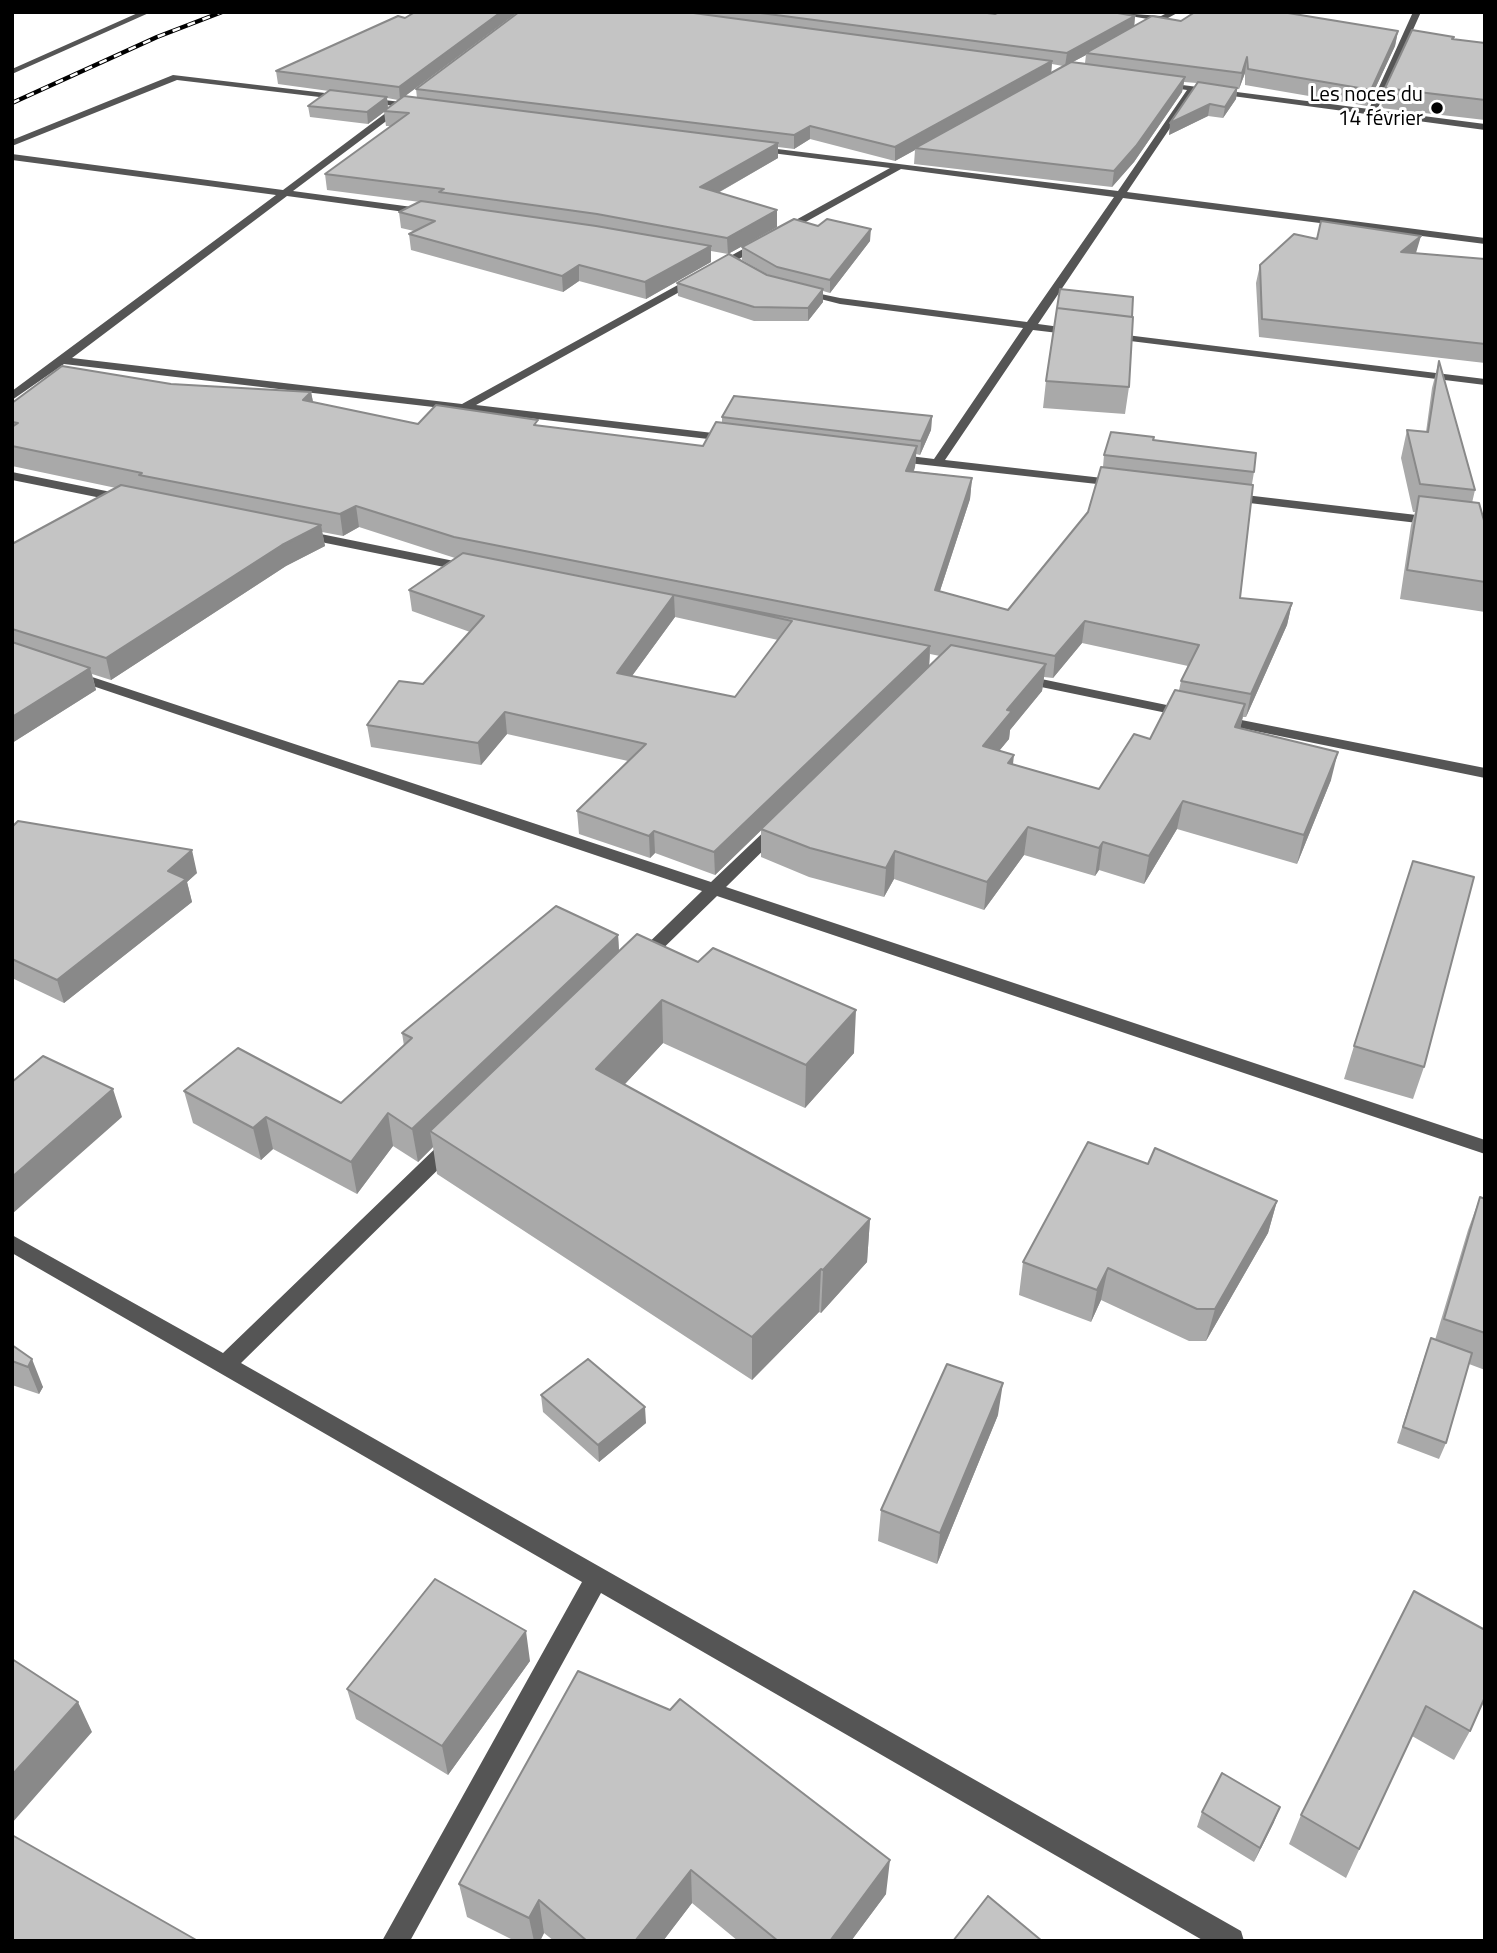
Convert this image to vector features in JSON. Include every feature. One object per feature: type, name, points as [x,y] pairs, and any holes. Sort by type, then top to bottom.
[{"type":"street","points":[[12,72],[147,12]]},
{"type":"street","points":[[1110,12],[1164,19]]},
{"type":"street","points":[[1140,32],[1175,12]]},
{"type":"street","points":[[1372,112],[1417,12]]},
{"type":"street","points":[[12,143],[176,77],[430,108]]},
{"type":"street","points":[[1155,83],[1485,127]]},
{"type":"street","points":[[937,463],[1193,88]]},
{"type":"street","points":[[12,397],[413,97]]},
{"type":"street","points":[[747,148],[1485,241]]},
{"type":"street","points":[[12,157],[439,213]]},
{"type":"street","points":[[465,407],[734,263],[911,159]]},
{"type":"street","points":[[716,258],[734,263]]},
{"type":"street","points":[[785,288],[840,301],[1087,333]]},
{"type":"street","points":[[1101,335],[1485,382]]},
{"type":"street","points":[[62,360],[743,440]]},
{"type":"street","points":[[881,456],[1129,485]]},
{"type":"street","points":[[12,476],[136,501]]},
{"type":"street","points":[[1211,495],[1485,527]]},
{"type":"street","points":[[286,531],[478,570]]},
{"type":"street","points":[[52,668],[1485,1147]]},
{"type":"street","points":[[1012,677],[1206,717],[1483,767]]},
{"type":"street","points":[[624,976],[791,814]]},
{"type":"street","points":[[225,1365],[465,1132]]},
{"type":"street","points":[[12,1243],[1231,1941]]},
{"type":"street","points":[[395,1941],[597,1578]]},
{"type":"building","points":[[415,12],[501,12],[399,87],[276,71],[398,16],[405,18]]},
{"type":"building","points":[[519,12],[686,12],[1052,61],[895,147],[810,126],[794,135],[416,89]]},
{"type":"building","points":[[753,12],[1112,12],[1135,16],[1067,53]]},
{"type":"building","points":[[1195,12],[1282,12],[1398,31],[1371,90],[1248,69],[1247,57],[1242,73],[1086,53],[1152,16],[1181,21]]},
{"type":"building","points":[[1412,30],[1485,43],[1485,100],[1385,88]]},
{"type":"building","points":[[1071,62],[1185,77],[1136,146],[1114,171],[915,148]]},
{"type":"building","points":[[1198,82],[1237,88],[1225,107],[1210,104],[1170,123]]},
{"type":"building","points":[[330,90],[387,97],[367,112],[308,106]]},
{"type":"building","points":[[404,96],[778,143],[700,187],[777,210],[727,238],[597,214],[439,192],[444,189],[325,174],[409,113],[384,111]]},
{"type":"building","points":[[421,201],[596,226],[711,246],[645,282],[579,265],[562,276],[409,234],[435,221],[399,212]]},
{"type":"building","points":[[794,219],[818,226],[827,219],[871,229],[830,280],[777,267],[742,247]]},
{"type":"building","points":[[1321,221],[1421,236],[1401,252],[1485,259],[1485,344],[1262,319],[1260,265],[1294,234],[1317,239]]},
{"type":"building","points":[[729,254],[767,275],[823,289],[808,308],[754,307],[677,283]]},
{"type":"building","points":[[1060,289],[1133,297],[1132,317],[1057,308]]},
{"type":"building","points":[[1057,308],[1133,317],[1129,387],[1046,381]]},
{"type":"building","points":[[1439,361],[1475,490],[1420,484],[1407,430],[1428,432]]},
{"type":"building","points":[[62,366],[171,384],[311,392],[303,400],[418,424],[436,405],[538,420],[534,425],[703,446],[716,422],[917,446],[906,471],[972,478],[935,590],[1008,610],[1088,512],[1101,467],[1253,485],[1240,598],[1292,603],[1251,694],[1181,681],[1199,645],[1085,621],[1055,656],[454,537],[356,506],[340,514],[139,475],[142,473],[12,446],[12,427],[18,423],[12,422],[12,403]]},
{"type":"building","points":[[734,396],[932,416],[921,441],[722,417]]},
{"type":"building","points":[[1111,432],[1256,453],[1254,472],[1104,455]]},
{"type":"building","points":[[121,485],[321,525],[282,545],[106,658],[12,629],[12,544]]},
{"type":"building","points":[[1419,496],[1479,503],[1485,524],[1485,582],[1407,570]]},
{"type":"building","points":[[463,553],[674,595],[617,673],[735,697],[792,621],[675,595],[930,646],[714,852],[654,831],[649,836],[577,811],[646,744],[505,712],[478,743],[367,725],[399,681],[423,684],[484,616],[409,590]]},
{"type":"building","points":[[12,642],[90,668],[12,717]]},
{"type":"building","points":[[951,645],[1046,664],[1007,710],[1012,711],[983,746],[1014,755],[1008,763],[1099,789],[1134,734],[1150,739],[1175,690],[1245,704],[1235,727],[1338,752],[1304,835],[1183,801],[1149,856],[1103,842],[1099,848],[1028,827],[987,882],[895,851],[886,868],[810,848],[761,829]]},
{"type":"building","points":[[18,821],[192,850],[168,871],[186,879],[57,980],[12,959],[12,827]]},
{"type":"building","points":[[1413,861],[1474,877],[1424,1067],[1354,1046]]},
{"type":"building","points":[[556,906],[618,935],[412,1129],[388,1113],[351,1162],[266,1117],[253,1128],[184,1091],[238,1048],[341,1103],[412,1038],[402,1033]]},
{"type":"building","points":[[637,934],[698,962],[713,948],[856,1010],[806,1065],[662,1000],[596,1069],[870,1219],[823,1270],[752,1337],[430,1131]]},
{"type":"building","points":[[43,1056],[113,1089],[12,1177],[12,1082]]},
{"type":"building","points":[[1088,1142],[1148,1164],[1155,1148],[1277,1201],[1215,1309],[1197,1309],[1108,1268],[1097,1290],[1023,1262]]},
{"type":"building","points":[[1480,1197],[1485,1199],[1485,1333],[1444,1319]]},
{"type":"building","points":[[1431,1338],[1472,1353],[1446,1443],[1403,1427]]},
{"type":"building","points":[[12,1345],[32,1359],[28,1367],[12,1361]]},
{"type":"building","points":[[588,1359],[645,1407],[598,1445],[541,1395]]},
{"type":"building","points":[[947,1364],[1003,1383],[940,1533],[881,1510]]},
{"type":"building","points":[[435,1579],[526,1631],[442,1746],[347,1689]]},
{"type":"building","points":[[1414,1591],[1485,1630],[1485,1697],[1470,1731],[1426,1706],[1359,1849],[1301,1815]]},
{"type":"building","points":[[12,1659],[78,1702],[12,1775]]},
{"type":"building","points":[[578,1671],[670,1710],[680,1699],[890,1860],[830,1941],[778,1941],[691,1870],[635,1941],[587,1941],[539,1900],[529,1918],[459,1884]]},
{"type":"building","points":[[1222,1773],[1280,1807],[1260,1848],[1202,1812]]},
{"type":"building","points":[[12,1835],[198,1941],[12,1941]]},
{"type":"building","points":[[988,1896],[1042,1941],[953,1941]]},
{"type":"railway","points":[[12,103],[157,37],[222,12]]},
{"type":"place","name":"Les noces du 14 février","points":[[1437,108]]}]
